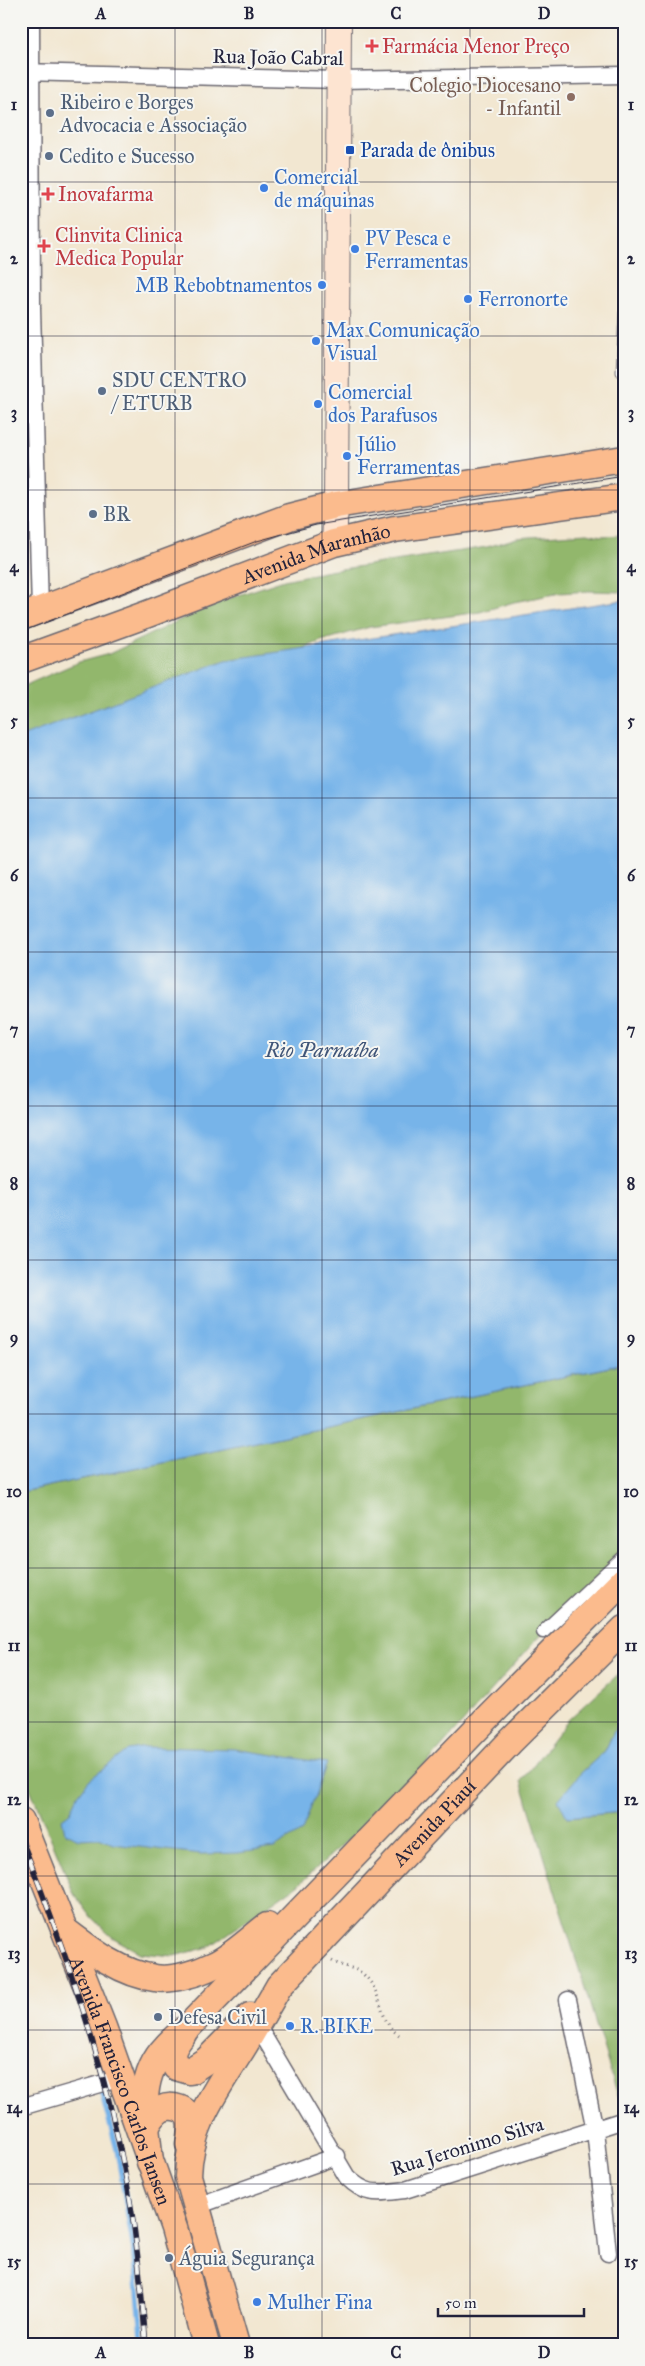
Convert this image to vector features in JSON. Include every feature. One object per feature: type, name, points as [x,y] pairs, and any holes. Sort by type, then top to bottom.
[{"type":"main road","points":[[334,542],[336,505],[339,21]]},
{"type":"main road","name":"Avenida Maranhão","points":[[30,614],[289,517],[336,505],[624,459]]},
{"type":"main road","name":"Avenida Maranhão","points":[[21,660],[145,615],[334,542],[395,529],[624,497]]},
{"type":"main road","name":"Avenida Piauí","points":[[150,2162],[143,2093],[155,2061],[165,2047],[189,2026],[330,1879],[624,1580]]},
{"type":"main road","name":"Avenida Piauí","points":[[257,2025],[279,1986],[510,1742],[624,1629]]},
{"type":"main road","name":"Avenida Francisco Carlos Jansen","points":[[21,1821],[67,1932],[174,2228],[206,2345]]},
{"type":"main road","name":"Avenida Piauí","points":[[67,1932],[97,1954],[132,1971],[155,1978],[180,1975],[216,1965],[330,1879]]},
{"type":"main road","points":[[189,2026],[173,2048],[172,2059],[176,2067],[190,2071],[206,2060],[279,1986]]},
{"type":"main road","name":"Avenida Francisco Carlos Jansen","points":[[236,2345],[188,2176],[189,2155],[198,2124],[210,2099],[257,2025]]},
{"type":"main road","points":[[146,2127],[153,2116],[162,2109],[172,2106],[180,2109],[187,2114],[190,2122],[189,2155]]},
{"type":"street","points":[[30,614],[32,309],[26,72],[31,21]]},
{"type":"street","name":"Rua João Cabral","points":[[26,72],[339,80],[624,75]]},
{"type":"street","points":[[543,1632],[624,1556]]},
{"type":"street","points":[[568,2000],[595,2130],[608,2253]]},
{"type":"street","name":"Rua Jeronimo Silva","points":[[257,2025],[337,2156],[347,2176],[358,2187],[375,2194],[405,2190],[624,2120]]},
{"type":"street","points":[[21,2106],[121,2078]]},
{"type":"street","points":[[197,2206],[337,2156]]},
{"type":"lane","points":[[621,372],[624,313]]},
{"type":"path","points":[[313,1951],[343,1968],[363,1973],[372,1983],[388,2025],[399,2035]]},
{"type":"green space","points":[[587,533],[601,536],[624,535],[624,592],[589,591],[560,593],[514,602],[480,612],[370,627],[321,641],[21,762],[21,687],[79,662],[109,654],[215,603],[284,580],[329,571],[487,547],[517,538]]},
{"type":"green space","points":[[624,1364],[624,1556],[543,1632],[407,1786],[299,1884],[209,1947],[174,1956],[140,1953],[112,1937],[92,1918],[74,1894],[21,1767],[21,1492]]},
{"type":"green space","points":[[624,1669],[624,1710],[605,1751],[580,1774],[567,1817],[624,1812],[624,2097],[619,2099],[521,1781],[569,1719]]},
{"type":"water","name":"Rio Parnaíba","points":[[624,600],[624,1364],[21,1492],[21,737],[226,660]]},
{"type":"water","points":[[624,1710],[624,1812],[567,1817],[558,1800],[580,1774],[605,1751]]},
{"type":"water","points":[[146,1747],[234,1749],[327,1763],[302,1831],[274,1848],[238,1853],[201,1854],[113,1844],[99,1838],[79,1839],[65,1833],[62,1819],[70,1813],[78,1795],[89,1780],[128,1750]]},
{"type":"waterway","points":[[100,2086],[117,2149],[135,2256],[143,2345]]},
{"type":"tram line","points":[[21,632],[257,541],[316,525],[624,476]]},
{"type":"railway","points":[[21,1838],[52,1919],[80,2001],[105,2084],[132,2212],[146,2345]]},
{"type":"place","name":"Farmácia Menor Preço","points":[[372,46]]},
{"type":"place","name":"Colegio Diocesano - Infantil","points":[[571,97]]},
{"type":"place","name":"Ribeiro e Borges Advocacia e Associação","points":[[50,113]]},
{"type":"place","name":"Parada de ônibus","points":[[350,150]]},
{"type":"place","name":"Cedito e Sucesso","points":[[49,156]]},
{"type":"place","name":"Comercial de máquinas","points":[[264,188]]},
{"type":"place","name":"Inovafarma","points":[[48,194]]},
{"type":"place","name":"Clinvita Clinica Medica Popular","points":[[44,246]]},
{"type":"place","name":"PV Pesca e Ferramentas","points":[[355,249]]},
{"type":"place","name":"MB Rebobtnamentos","points":[[322,285]]},
{"type":"place","name":"Ferronorte","points":[[468,299]]},
{"type":"place","name":"Max Comunicação Visual","points":[[316,341]]},
{"type":"place","name":"SDU CENTRO / ETURB","points":[[102,391]]},
{"type":"place","name":"Comercial dos Parafusos","points":[[318,404]]},
{"type":"place","name":"Júlio Ferramentas","points":[[347,456]]},
{"type":"place","name":"BR","points":[[93,514]]},
{"type":"place","name":"Defesa Civil","points":[[158,2017]]},
{"type":"place","name":"R. BIKE","points":[[290,2026]]},
{"type":"place","name":"Águia Segurança","points":[[169,2258]]},
{"type":"place","name":"Mulher Fina","points":[[257,2302]]}]
